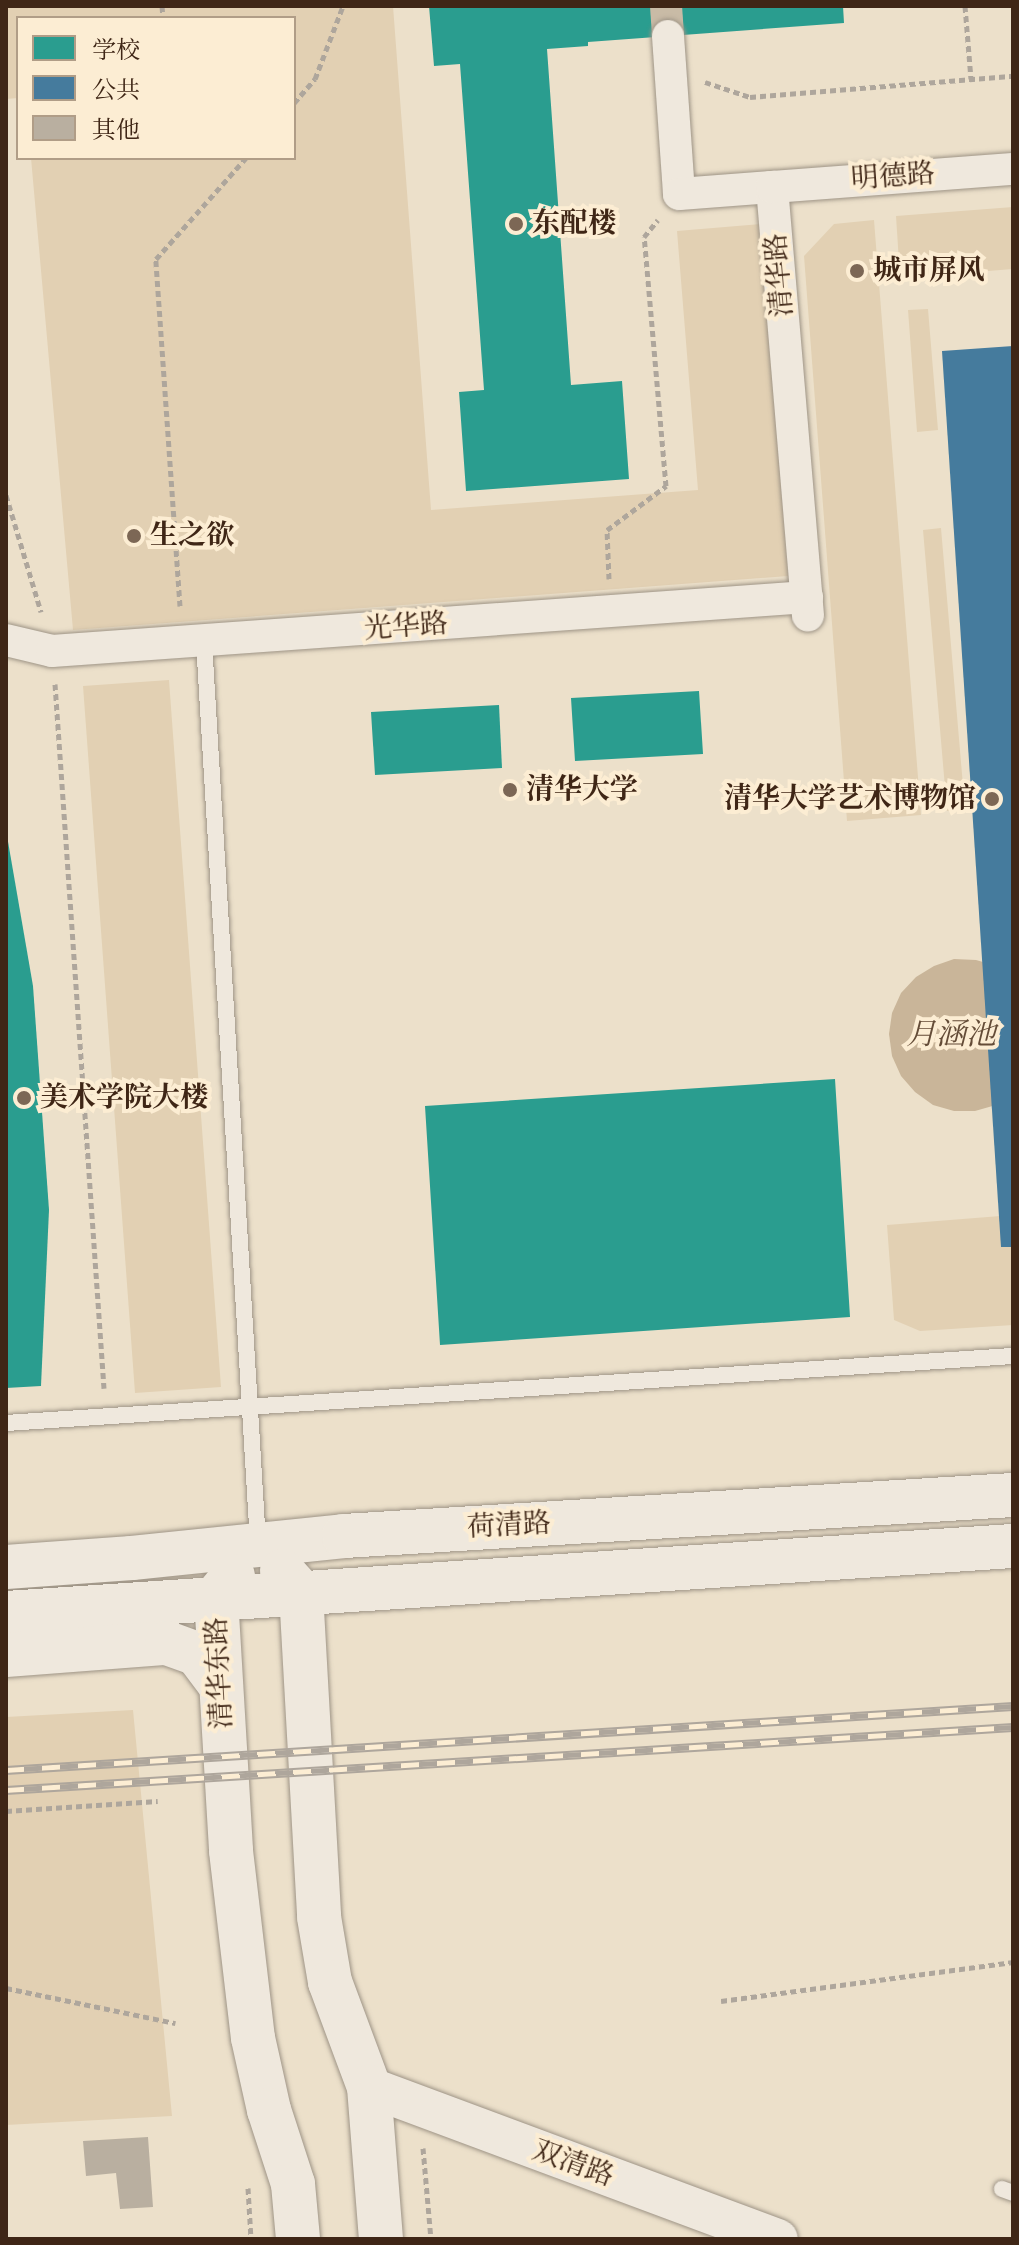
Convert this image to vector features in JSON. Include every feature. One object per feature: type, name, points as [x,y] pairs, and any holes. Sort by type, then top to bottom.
[{"type":"main road","name":"荷清路","points":[[6,1567],[258,1547],[344,1536],[1013,1495]]},
{"type":"main road","name":"荷清路","points":[[6,1613],[1013,1546]]},
{"type":"main road","points":[[258,1547],[301,1592],[319,1917],[330,1982],[369,2087],[381,2239]]},
{"type":"main road","name":"清华东路","points":[[258,1547],[216,1597],[229,1825],[242,1966],[269,2110],[293,2184],[298,2239]]},
{"type":"main road","points":[[6,1655],[167,1643],[197,1654],[221,1686]]},
{"type":"street","points":[[668,36],[679,194],[772,187]]},
{"type":"street","name":"明德路","points":[[772,187],[1013,169]]},
{"type":"street","name":"清华路","points":[[772,187],[807,606]]},
{"type":"street","name":"光华路","points":[[6,640],[52,651],[610,614],[807,606]]},
{"type":"street","name":"双清路","points":[[369,2087],[420,2109],[778,2239]]},
{"type":"lane","points":[[193,643],[253,1408],[258,1547]]},
{"type":"lane","points":[[6,1423],[1013,1356]]},
{"type":"path","points":[[296,101],[315,79],[343,6]]},
{"type":"path","points":[[965,6],[971,79]]},
{"type":"path","points":[[750,97],[1013,76]]},
{"type":"path","points":[[193,643],[156,259],[243,160]]},
{"type":"path","points":[[610,614],[607,530],[666,486],[644,237],[679,194]]},
{"type":"path","points":[[6,495],[52,651],[106,1417]]},
{"type":"path","points":[[6,1811],[158,1801]]},
{"type":"path","points":[[721,2001],[1013,1962]]},
{"type":"path","points":[[6,1988],[175,2023]]},
{"type":"shaded area","points":[[6,6],[393,6],[431,510],[698,490],[677,231],[761,224],[788,576],[73,630],[31,160],[296,160],[296,16],[16,16],[16,98],[6,99]]},
{"type":"shaded area","points":[[1013,207],[1013,269],[900,278],[896,216]]},
{"type":"shaded area","points":[[874,220],[921,815],[847,821],[804,256],[834,224]]},
{"type":"shaded area","points":[[928,309],[938,430],[917,432],[908,310]]},
{"type":"shaded area","points":[[941,528],[965,809],[947,811],[923,530]]},
{"type":"shaded area","points":[[169,680],[221,1387],[135,1393],[83,686]]},
{"type":"shaded area","points":[[1013,1215],[1013,1325],[920,1331],[894,1320],[887,1225]]},
{"type":"shaded area","points":[[133,1710],[172,2116],[6,2125],[6,1717]]},
{"type":"water","name":"月涵池","points":[[954,959],[976,960],[997,966],[996,1105],[975,1111],[954,1111],[933,1105],[915,1092],[901,1076],[892,1056],[889,1034],[892,1013],[901,993],[916,977]]},
{"type":"building: 学校","name":"东配楼","points":[[429,6],[843,6],[844,23],[588,42],[588,46],[547,49],[571,385],[622,381],[629,479],[466,491],[459,392],[484,390],[460,64],[434,66]]},
{"type":"building: 学校","points":[[699,691],[703,754],[575,761],[571,698]]},
{"type":"building: 学校","points":[[499,705],[502,768],[375,775],[371,712]]},
{"type":"building: 学校","name":"美术学院大楼","points":[[6,830],[33,986],[49,1210],[41,1386],[6,1388]]},
{"type":"building: 学校","points":[[835,1079],[850,1317],[440,1345],[425,1106]]},
{"type":"building: 公共","name":"清华大学艺术博物馆","points":[[1013,346],[1013,1247],[1001,1247],[942,351]]},
{"type":"building: 其他","points":[[148,2137],[153,2207],[120,2209],[116,2173],[86,2176],[83,2141]]},
{"type":"tunnel","points":[[666,6],[668,36]]},
{"type":"railway","points":[[6,1770],[1013,1706]]},
{"type":"railway","points":[[6,1790],[1013,1727]]},
{"type":"place","name":"东配楼","points":[[516,224]]},
{"type":"place","name":"城市屏风","points":[[857,271]]},
{"type":"place","name":"生之欲","points":[[134,536]]},
{"type":"place","name":"清华大学","points":[[510,790]]},
{"type":"place","name":"清华大学艺术博物馆","points":[[992,799]]},
{"type":"place","name":"美术学院大楼","points":[[24,1098]]}]
